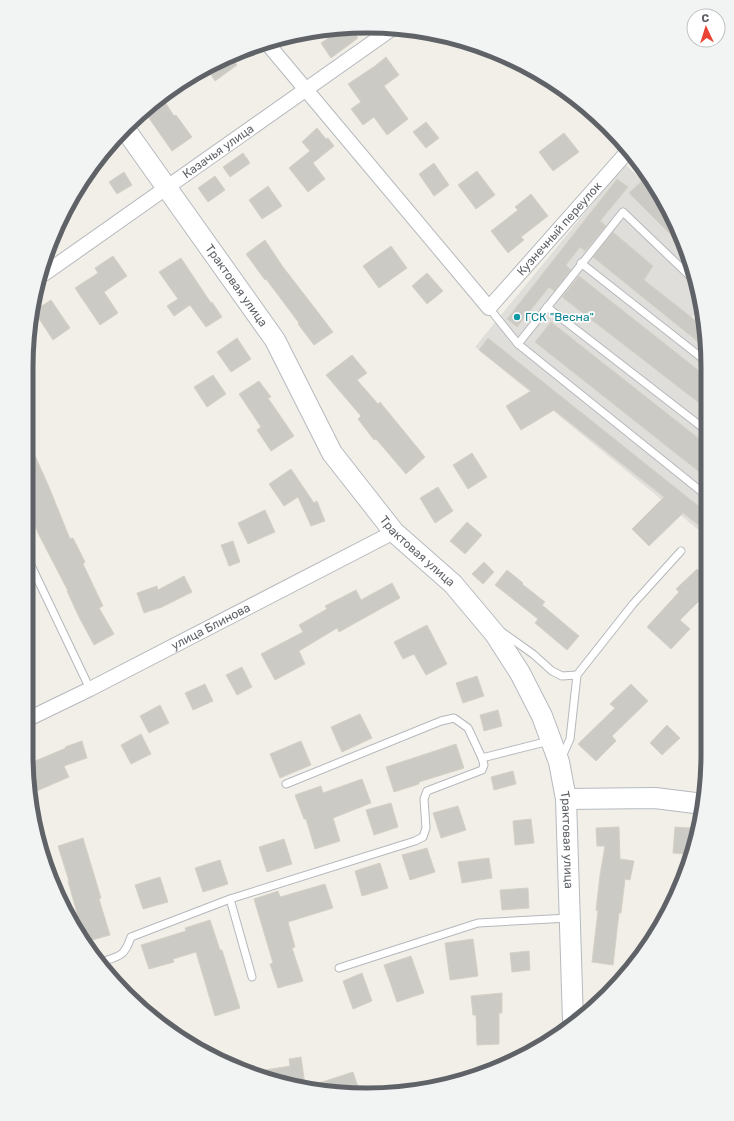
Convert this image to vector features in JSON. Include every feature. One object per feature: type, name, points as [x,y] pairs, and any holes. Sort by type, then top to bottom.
[{"type":"street","name":"Казачья улица","points":[[47,272],[385,34]]},
{"type":"street","points":[[271,47],[489,308]]},
{"type":"street","name":"Трактовая улица","points":[[128,134],[275,340],[332,453],[394,532],[453,584],[495,634],[520,674],[542,716],[559,762],[566,799],[573,1017]]},
{"type":"street","name":"Кузнечный переулок","points":[[489,308],[625,155]]},
{"type":"street","name":"улица Блинова","points":[[33,717],[90,689],[394,532]]},
{"type":"street","points":[[566,799],[655,798],[697,803]]},
{"type":"lane","points":[[518,344],[623,212],[688,274]]},
{"type":"lane","points":[[581,263],[701,357]]},
{"type":"lane","points":[[547,307],[701,426]]},
{"type":"lane","points":[[489,308],[518,344],[701,492]]},
{"type":"lane","points":[[559,762],[570,739],[577,674],[633,604],[681,551]]},
{"type":"lane","points":[[33,570],[90,689]]},
{"type":"lane","points":[[495,634],[502,632],[533,654],[552,672],[562,676],[577,674]]},
{"type":"lane","points":[[105,961],[122,955],[131,937],[230,899],[415,841],[423,836],[426,828],[424,798],[427,790],[482,770],[484,765],[468,728],[454,718],[441,721],[286,784]]},
{"type":"lane","points":[[482,758],[552,741]]},
{"type":"lane","points":[[230,899],[252,977]]},
{"type":"lane","points":[[339,968],[478,923],[570,918]]},
{"type":"shaded area","points":[[625,164],[648,187],[667,219],[676,239],[690,281],[695,302],[696,312],[691,318],[698,324],[700,345],[701,532],[475,347]]},
{"type":"building","points":[[355,34],[358,38],[331,58],[321,43],[333,35]]},
{"type":"building","points":[[386,57],[399,75],[384,86],[408,119],[387,135],[374,117],[363,125],[351,109],[361,102],[348,84]]},
{"type":"building","points":[[233,60],[237,65],[215,81],[210,72]]},
{"type":"building","points":[[165,102],[174,116],[176,115],[192,137],[172,151],[147,116]]},
{"type":"building","points":[[426,122],[439,138],[426,148],[413,132]]},
{"type":"building","points":[[317,128],[334,146],[313,163],[325,179],[308,192],[289,168],[310,151],[302,142]]},
{"type":"building","points":[[564,133],[579,152],[553,171],[539,152]]},
{"type":"building","points":[[243,153],[250,163],[230,177],[223,167]]},
{"type":"building","points":[[434,163],[449,185],[434,196],[419,174]]},
{"type":"building","points":[[477,171],[495,195],[476,209],[458,185]]},
{"type":"building","points":[[124,172],[132,185],[117,194],[109,182]]},
{"type":"building","points":[[215,176],[225,190],[208,202],[198,188]]},
{"type":"building","points":[[617,179],[628,187],[600,221],[606,226],[585,251],[580,247],[566,265],[571,270],[554,291],[549,287],[517,327],[507,319]]},
{"type":"building","points":[[644,179],[667,219],[676,240],[629,193]]},
{"type":"building","points":[[268,186],[282,206],[262,219],[249,200]]},
{"type":"building","points":[[531,194],[548,216],[521,237],[524,240],[508,253],[491,231],[518,210],[515,207]]},
{"type":"building","points":[[613,232],[653,266],[644,280],[698,322],[700,343],[593,257]]},
{"type":"building","points":[[265,240],[283,267],[333,332],[314,345],[246,254]]},
{"type":"building","points":[[391,246],[407,268],[379,288],[363,266]]},
{"type":"building","points":[[113,256],[127,276],[104,292],[118,313],[100,325],[75,288],[98,273],[95,268]]},
{"type":"building","points":[[181,258],[222,317],[206,327],[190,305],[174,316],[167,306],[178,299],[159,272]]},
{"type":"building","points":[[427,273],[443,291],[427,304],[412,286]]},
{"type":"building","points":[[579,276],[701,372],[701,404],[562,297]]},
{"type":"building","points":[[51,300],[70,328],[53,340],[37,316],[38,308]]},
{"type":"building","points":[[551,322],[701,440],[701,473],[535,342]]},
{"type":"building","points":[[237,338],[251,359],[231,372],[217,352]]},
{"type":"building","points":[[488,338],[701,508],[701,527],[683,513],[649,546],[632,529],[664,497],[554,410],[521,430],[506,406],[531,391],[479,350]]},
{"type":"building","points":[[352,355],[367,373],[357,380],[378,404],[380,402],[425,457],[406,474],[376,439],[374,440],[358,419],[361,416],[326,375]]},
{"type":"building","points":[[213,375],[226,394],[207,407],[194,387]]},
{"type":"building","points":[[259,381],[271,397],[268,398],[294,436],[271,451],[257,430],[261,427],[239,394]]},
{"type":"building","points":[[33,451],[70,539],[73,538],[85,562],[83,564],[103,606],[99,608],[114,634],[94,645],[38,533],[33,520]]},
{"type":"building","points":[[472,453],[487,477],[468,489],[453,465]]},
{"type":"building","points":[[291,469],[314,503],[317,501],[325,521],[311,526],[298,497],[284,506],[269,484]]},
{"type":"building","points":[[438,487],[453,511],[435,523],[420,498]]},
{"type":"building","points":[[265,510],[275,532],[248,544],[238,523]]},
{"type":"building","points":[[467,522],[482,535],[465,554],[450,541]]},
{"type":"building","points":[[233,541],[240,562],[229,566],[221,545]]},
{"type":"building","points":[[484,562],[494,572],[483,584],[472,574]]},
{"type":"building","points":[[697,569],[701,573],[701,599],[680,620],[690,629],[671,649],[647,627],[679,592],[676,589]]},
{"type":"building","points":[[507,570],[545,602],[542,605],[579,636],[567,650],[535,623],[538,619],[495,585]]},
{"type":"building","points":[[184,576],[192,592],[162,607],[144,613],[137,593],[157,586],[158,590]]},
{"type":"building","points":[[392,583],[400,598],[339,632],[337,628],[299,651],[305,664],[275,680],[261,654],[303,632],[299,625],[327,609],[325,606],[356,590],[361,600]]},
{"type":"building","points":[[427,625],[447,664],[426,675],[414,654],[403,659],[394,642]]},
{"type":"building","points":[[242,667],[252,687],[237,695],[226,675]]},
{"type":"building","points":[[477,676],[484,696],[463,703],[456,683]]},
{"type":"building","points":[[205,684],[213,701],[193,710],[185,693]]},
{"type":"building","points":[[631,684],[648,701],[612,736],[616,741],[596,761],[578,744],[615,708],[610,704]]},
{"type":"building","points":[[160,705],[169,723],[149,733],[140,716]]},
{"type":"building","points":[[498,710],[502,726],[484,731],[480,715]]},
{"type":"building","points":[[360,714],[372,738],[342,752],[331,727]]},
{"type":"building","points":[[667,725],[680,738],[662,755],[650,743]]},
{"type":"building","points":[[141,734],[151,754],[131,764],[121,745]]},
{"type":"building","points":[[82,741],[87,758],[64,766],[69,777],[35,792],[33,762],[66,748],[65,747]]},
{"type":"building","points":[[301,741],[311,765],[280,778],[270,754]]},
{"type":"building","points":[[456,744],[464,768],[419,782],[419,784],[394,792],[386,767]]},
{"type":"building","points":[[513,771],[516,784],[494,790],[491,777]]},
{"type":"building","points":[[362,779],[371,803],[333,818],[340,841],[315,849],[306,819],[304,819],[295,795],[321,786],[323,793]]},
{"type":"building","points":[[391,803],[398,827],[374,835],[366,810]]},
{"type":"building","points":[[458,806],[466,830],[441,838],[433,813]]},
{"type":"building","points":[[531,819],[534,843],[515,845],[513,821]]},
{"type":"building","points":[[619,827],[620,859],[634,861],[630,880],[625,879],[621,913],[619,913],[613,965],[592,962],[598,911],[596,910],[605,846],[597,846],[596,828]]},
{"type":"building","points":[[675,827],[691,828],[691,838],[685,854],[673,853]]},
{"type":"building","points":[[83,838],[101,898],[99,899],[110,935],[89,940],[80,925],[58,846]]},
{"type":"building","points":[[284,839],[292,864],[267,872],[259,847]]},
{"type":"building","points":[[427,848],[435,872],[410,880],[402,855]]},
{"type":"building","points":[[489,858],[492,878],[462,883],[458,862]]},
{"type":"building","points":[[220,860],[228,884],[203,892],[195,868]]},
{"type":"building","points":[[380,863],[388,888],[362,896],[355,871]]},
{"type":"building","points":[[160,877],[168,902],[143,909],[135,885]]},
{"type":"building","points":[[325,884],[333,908],[288,922],[295,947],[292,948],[303,981],[278,988],[270,964],[273,963],[254,899],[278,891],[280,897]]},
{"type":"building","points":[[528,888],[529,908],[502,910],[500,890]]},
{"type":"building","points":[[210,920],[220,950],[222,950],[240,1008],[215,1016],[196,952],[173,959],[174,962],[149,969],[141,945],[186,931],[185,928]]},
{"type":"building","points":[[473,939],[478,976],[450,980],[445,943]]},
{"type":"building","points":[[529,951],[530,970],[512,972],[510,953]]},
{"type":"building","points":[[411,956],[424,993],[397,1002],[384,965]]},
{"type":"building","points":[[362,973],[372,1001],[353,1009],[343,981]]},
{"type":"building","points":[[502,993],[502,1013],[499,1013],[499,1044],[477,1045],[476,1015],[473,1015],[471,996]]},
{"type":"building","points":[[301,1057],[305,1082],[262,1070],[290,1066],[289,1059]]},
{"type":"building","points":[[353,1072],[358,1088],[345,1087],[316,1084]]},
{"type":"place","name":"ГСК \"Весна\"","points":[[517,317]]}]
